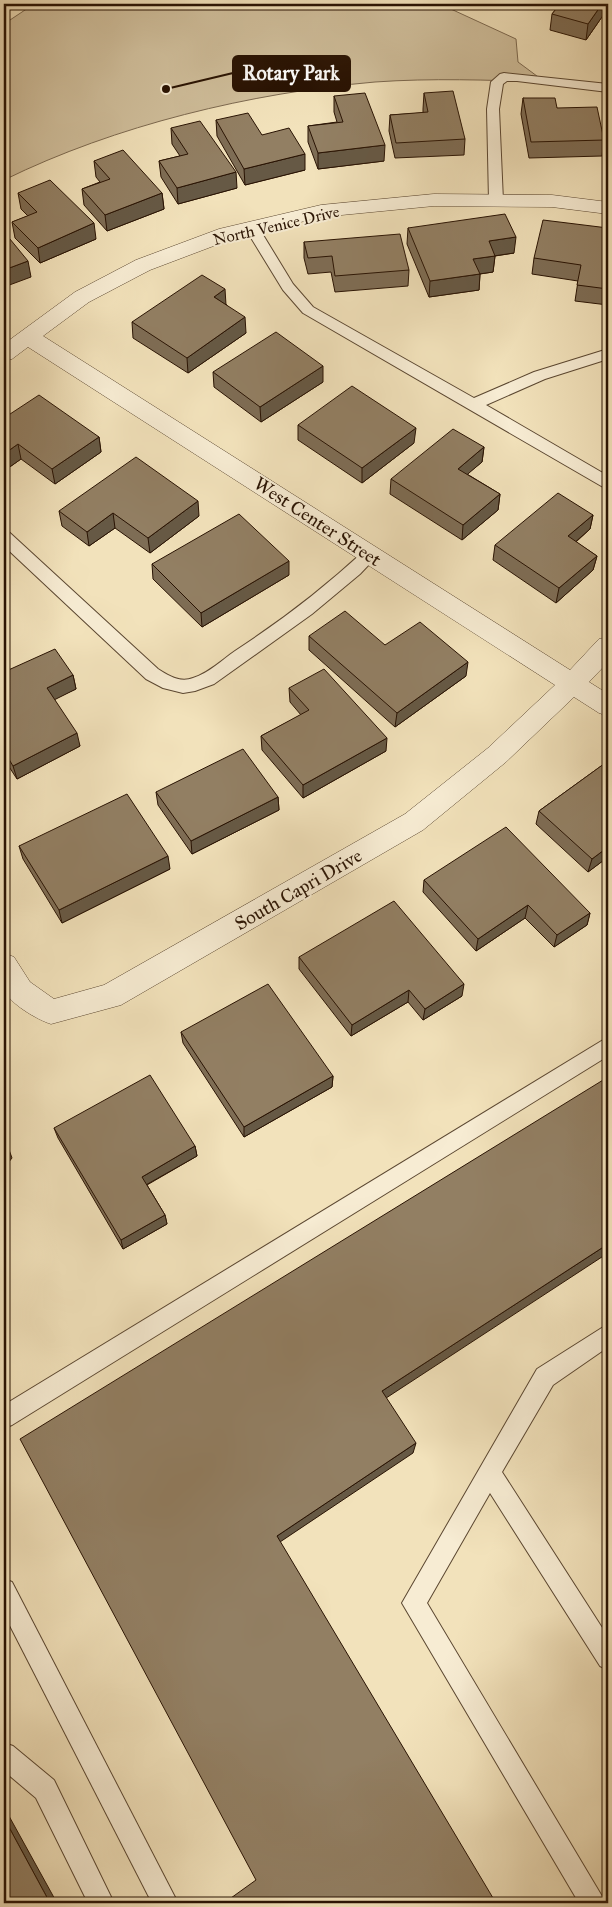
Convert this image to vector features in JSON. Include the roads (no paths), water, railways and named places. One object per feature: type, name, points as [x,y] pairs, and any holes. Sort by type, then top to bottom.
[{"type":"street","name":"North Venice Drive","points":[[4,354],[82,297],[143,265],[226,234],[321,211],[434,200],[552,201],[608,208]]},
{"type":"street","name":"West Center Street","points":[[27,336],[608,706]]},
{"type":"street","name":"South Capri Drive","points":[[4,964],[20,991],[51,1012],[111,996],[414,822],[497,756],[573,683],[608,646]]},
{"type":"lane","points":[[496,201],[493,109],[497,82],[504,77],[517,77],[608,88]]},
{"type":"lane","points":[[252,228],[288,287],[308,310],[608,483]]},
{"type":"lane","points":[[474,405],[510,386],[542,373],[608,354]]},
{"type":"lane","points":[[4,537],[152,674],[165,682],[188,686],[202,682],[281,629],[346,578],[370,555]]},
{"type":"lane","points":[[4,1417],[608,1046]]},
{"type":"lane","points":[[593,1903],[414,1603],[546,1377],[608,1335]]},
{"type":"lane","points":[[490,1473],[608,1658]]},
{"type":"lane","points":[[4,1590],[165,1903]]},
{"type":"lane","points":[[4,1755],[45,1789],[101,1903]]},
{"type":"place","name":"Rotary Park","points":[[166,89]]}]
